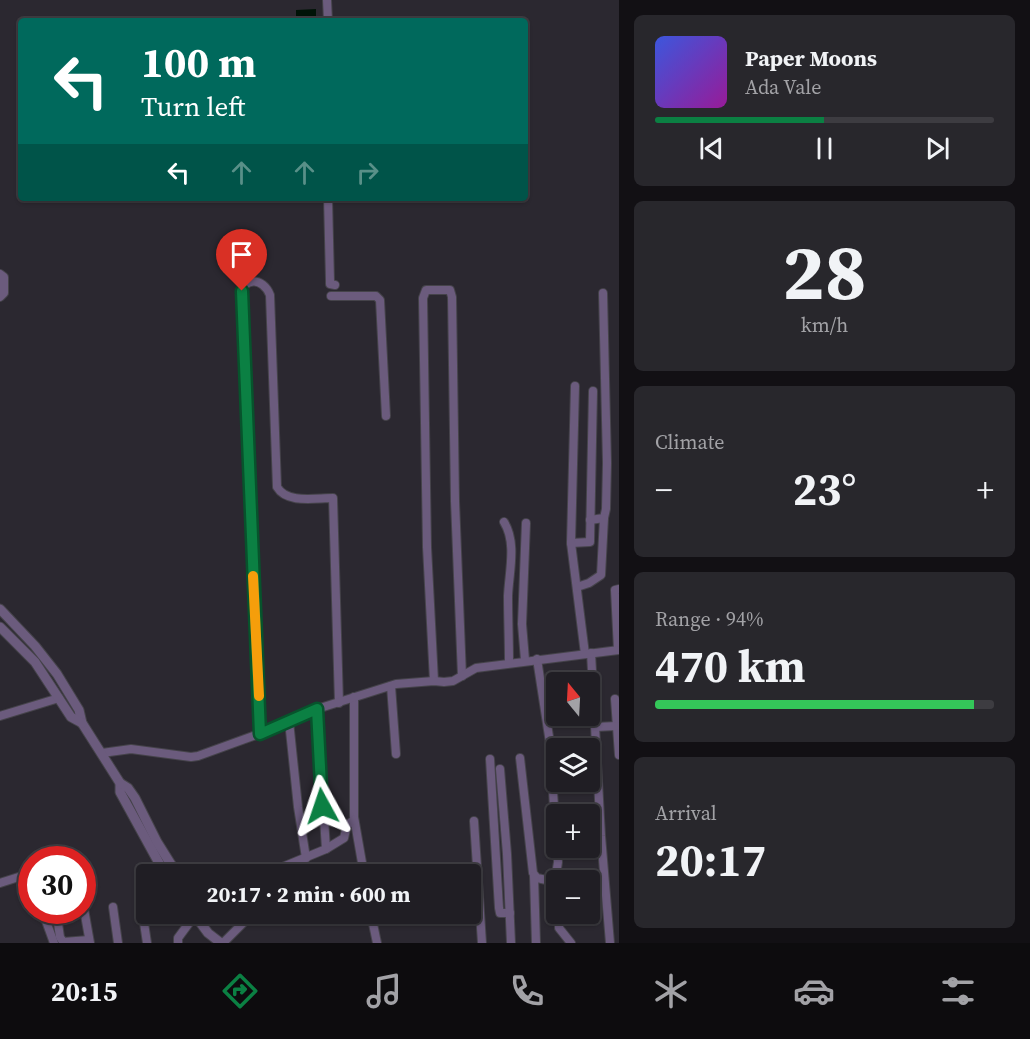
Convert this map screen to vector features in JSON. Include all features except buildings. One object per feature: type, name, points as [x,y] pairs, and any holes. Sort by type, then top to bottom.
[{"type":"street","points":[[327,0],[328,18]]},
{"type":"street","points":[[328,201],[333,285]]},
{"type":"street","points":[[0,274],[4,277],[4,293],[0,297]]},
{"type":"street","points":[[260,734],[241,298],[245,284],[253,281],[267,287],[270,295],[277,487],[281,493],[290,497],[333,498],[339,703]]},
{"type":"street","points":[[434,681],[427,547],[423,298],[426,290],[450,290],[452,297],[455,501],[462,676]]},
{"type":"street","points":[[577,587],[601,575],[607,463],[603,293]]},
{"type":"street","points":[[331,296],[376,296],[380,300],[386,417]]},
{"type":"street","points":[[575,386],[571,543],[588,653],[596,727],[601,836],[610,943]]},
{"type":"street","points":[[571,543],[590,542],[593,391]]},
{"type":"street","points":[[590,520],[604,518]]},
{"type":"street","points":[[504,522],[509,530],[511,541],[508,596],[509,663]]},
{"type":"street","points":[[525,660],[522,624],[526,523]]},
{"type":"street","points":[[102,753],[131,749],[191,757],[206,754],[260,734],[317,709],[391,686],[453,681],[476,668],[525,660],[619,650],[615,590],[619,589]]},
{"type":"street","points":[[0,609],[35,646],[57,674],[79,710],[82,723],[120,783],[128,788],[135,798],[171,864]]},
{"type":"street","points":[[0,627],[35,662],[71,717],[82,723]]},
{"type":"street","points":[[537,659],[548,728],[554,804]]},
{"type":"street","points":[[391,686],[396,754]]},
{"type":"street","points":[[354,697],[354,820],[362,864]]},
{"type":"street","points":[[0,716],[59,698]]},
{"type":"street","points":[[615,699],[619,755]]},
{"type":"street","points":[[317,709],[326,849]]},
{"type":"street","points":[[289,721],[306,858]]},
{"type":"street","points":[[596,727],[616,726]]},
{"type":"street","points":[[520,758],[534,876],[536,943]]},
{"type":"street","points":[[489,759],[499,908],[500,913],[510,913]]},
{"type":"street","points":[[500,769],[511,943]]},
{"type":"street","points":[[120,783],[120,792],[160,864]]},
{"type":"street","points":[[290,864],[326,849],[344,838],[347,825],[354,820]]},
{"type":"street","points":[[474,821],[482,943]]},
{"type":"street","points":[[534,876],[546,879]]},
{"type":"street","points":[[0,883],[18,878]]},
{"type":"street","points":[[113,907],[118,943]]},
{"type":"street","points":[[47,924],[54,943]]},
{"type":"street","points":[[58,924],[63,942],[90,942],[87,924]]},
{"type":"street","points":[[144,924],[147,943]]},
{"type":"street","points":[[178,943],[178,938],[188,924]]},
{"type":"street","points":[[202,924],[208,933],[222,943],[242,924]]},
{"type":"street","points":[[373,924],[377,943]]},
{"type":"street","points":[[559,924],[559,928],[571,943]]},
{"type":"shaded area","points":[[316,9],[316,18],[296,18],[296,10]]},
{"type":"slow traffic","points":[[253,576],[259,696]]},
{"type":"route","points":[[242,291],[260,734],[317,709],[322,806]]}]
